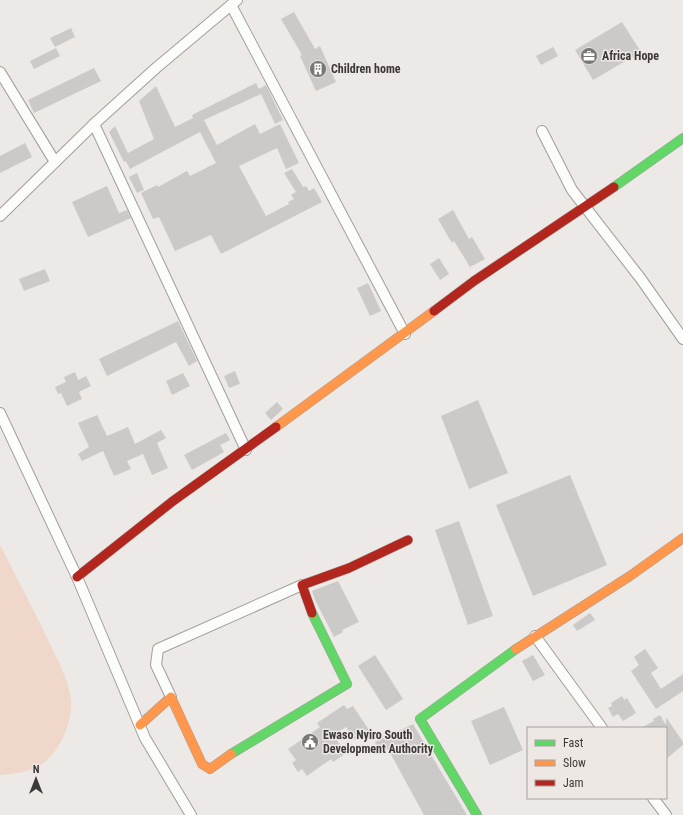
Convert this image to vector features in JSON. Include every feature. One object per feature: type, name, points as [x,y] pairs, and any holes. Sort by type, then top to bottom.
[{"type":"street","points":[[0,216],[94,124],[156,68],[234,2],[404,334]]},
{"type":"street","points":[[0,72],[55,162]]},
{"type":"street","points":[[94,124],[246,450]]},
{"type":"street","points":[[542,131],[572,190],[683,338]]},
{"type":"street","points":[[77,577],[173,501],[246,450],[474,281],[683,138]]},
{"type":"street","points":[[0,413],[77,577],[145,738],[192,815]]},
{"type":"street","points":[[477,815],[420,719],[535,636],[630,576],[683,538]]},
{"type":"street","points":[[302,585],[307,603],[346,684],[236,750],[210,769],[202,764],[156,665],[158,649],[302,585],[349,568],[408,540]]},
{"type":"street","points":[[535,636],[601,727]]},
{"type":"street","points":[[140,725],[171,697]]},
{"type":"street","points":[[654,799],[666,815]]},
{"type":"shaded area","points":[[0,545],[63,672],[70,693],[71,709],[70,718],[63,737],[53,754],[46,761],[30,770],[0,775]]},
{"type":"building","points":[[294,12],[315,49],[320,46],[336,82],[316,91],[300,56],[302,55],[281,19]]},
{"type":"building","points":[[622,22],[641,52],[593,80],[575,50]]},
{"type":"building","points":[[71,28],[75,37],[55,47],[50,38]]},
{"type":"building","points":[[553,47],[558,56],[541,65],[536,56]]},
{"type":"building","points":[[56,48],[60,56],[34,69],[30,61]]},
{"type":"building","points":[[94,68],[101,81],[34,113],[28,100]]},
{"type":"building","points":[[256,83],[259,89],[266,85],[283,120],[275,124],[261,94],[204,120],[217,145],[255,124],[260,134],[280,124],[299,163],[286,169],[277,148],[239,166],[266,216],[289,204],[288,202],[294,199],[291,195],[296,192],[284,173],[292,169],[303,187],[306,186],[309,191],[314,188],[322,202],[221,254],[211,235],[175,251],[159,217],[153,219],[141,193],[157,185],[158,187],[187,171],[190,176],[216,163],[200,132],[130,169],[126,161],[124,162],[109,132],[115,126],[128,153],[154,139],[139,101],[156,86],[175,127],[193,118],[192,115]]},
{"type":"building","points":[[25,143],[32,157],[0,173],[0,156]]},
{"type":"building","points":[[137,173],[144,190],[137,193],[129,177]]},
{"type":"building","points":[[107,186],[119,213],[127,210],[131,218],[88,237],[72,202]]},
{"type":"building","points":[[453,210],[469,239],[472,237],[485,259],[470,267],[454,241],[452,243],[438,219]]},
{"type":"building","points":[[439,258],[449,274],[440,280],[430,264]]},
{"type":"building","points":[[45,269],[50,281],[24,291],[19,279]]},
{"type":"building","points":[[368,283],[381,311],[370,316],[357,288]]},
{"type":"building","points":[[178,321],[197,361],[189,366],[176,342],[107,376],[99,359]]},
{"type":"building","points":[[235,371],[240,384],[229,388],[224,376]]},
{"type":"building","points":[[75,372],[78,380],[86,376],[91,386],[79,392],[82,399],[67,406],[61,393],[58,394],[55,387],[66,382],[64,377]]},
{"type":"building","points":[[183,373],[190,386],[172,395],[166,381]]},
{"type":"building","points":[[478,400],[508,473],[469,489],[441,416]]},
{"type":"building","points":[[277,402],[283,409],[271,420],[265,413]]},
{"type":"building","points":[[97,415],[107,436],[128,427],[135,444],[161,430],[166,438],[157,443],[168,468],[152,475],[143,454],[127,461],[131,469],[114,476],[103,451],[82,461],[78,454],[89,447],[78,423]]},
{"type":"building","points":[[226,433],[230,440],[220,445],[224,452],[192,470],[184,455]]},
{"type":"building","points":[[570,475],[607,565],[533,596],[496,505]]},
{"type":"building","points":[[459,521],[493,616],[468,625],[435,530]]},
{"type":"building","points":[[338,581],[359,622],[342,630],[343,632],[334,637],[312,591]]},
{"type":"building","points":[[590,613],[595,620],[577,631],[573,625]]},
{"type":"building","points":[[645,649],[658,668],[651,673],[661,689],[683,674],[683,691],[656,709],[631,671],[639,665],[634,657]]},
{"type":"building","points":[[375,655],[403,699],[386,710],[358,666]]},
{"type":"building","points":[[533,655],[545,675],[533,681],[522,661]]},
{"type":"building","points":[[622,696],[624,700],[627,698],[636,713],[623,721],[618,714],[613,717],[608,708],[612,706],[611,703]]},
{"type":"building","points":[[344,705],[347,709],[353,706],[369,730],[355,740],[346,727],[333,735],[346,753],[333,762],[331,759],[307,776],[302,769],[298,772],[292,763],[296,760],[288,749],[320,727],[317,723]]},
{"type":"building","points":[[504,707],[523,750],[490,765],[471,721]]},
{"type":"building","points":[[660,715],[666,725],[666,717],[683,742],[683,745],[667,758],[667,727],[643,727],[654,721],[653,719]]},
{"type":"building","points":[[413,724],[467,815],[424,815],[388,749],[380,753],[375,742]]},
{"type":"traffic: fast","points":[[614,187],[683,138]]},
{"type":"traffic: fast","points":[[231,754],[347,684],[312,613]]},
{"type":"traffic: fast","points":[[477,815],[420,719],[516,649]]},
{"type":"traffic: slow","points":[[276,427],[434,311]]},
{"type":"traffic: slow","points":[[516,649],[630,576],[683,538]]},
{"type":"traffic: slow","points":[[140,725],[171,697],[202,764],[210,769],[231,754]]},
{"type":"traffic: jam","points":[[434,311],[474,281],[614,187]]},
{"type":"traffic: jam","points":[[77,577],[173,501],[276,427]]},
{"type":"traffic: jam","points":[[312,613],[302,585],[349,568],[408,540]]},
{"type":"place","name":"Africa Hope","points":[[589,56]]},
{"type":"place","name":"Children home","points":[[318,69]]},
{"type":"place","name":"Ewaso Nyiro South Development Authority","points":[[310,742]]}]
